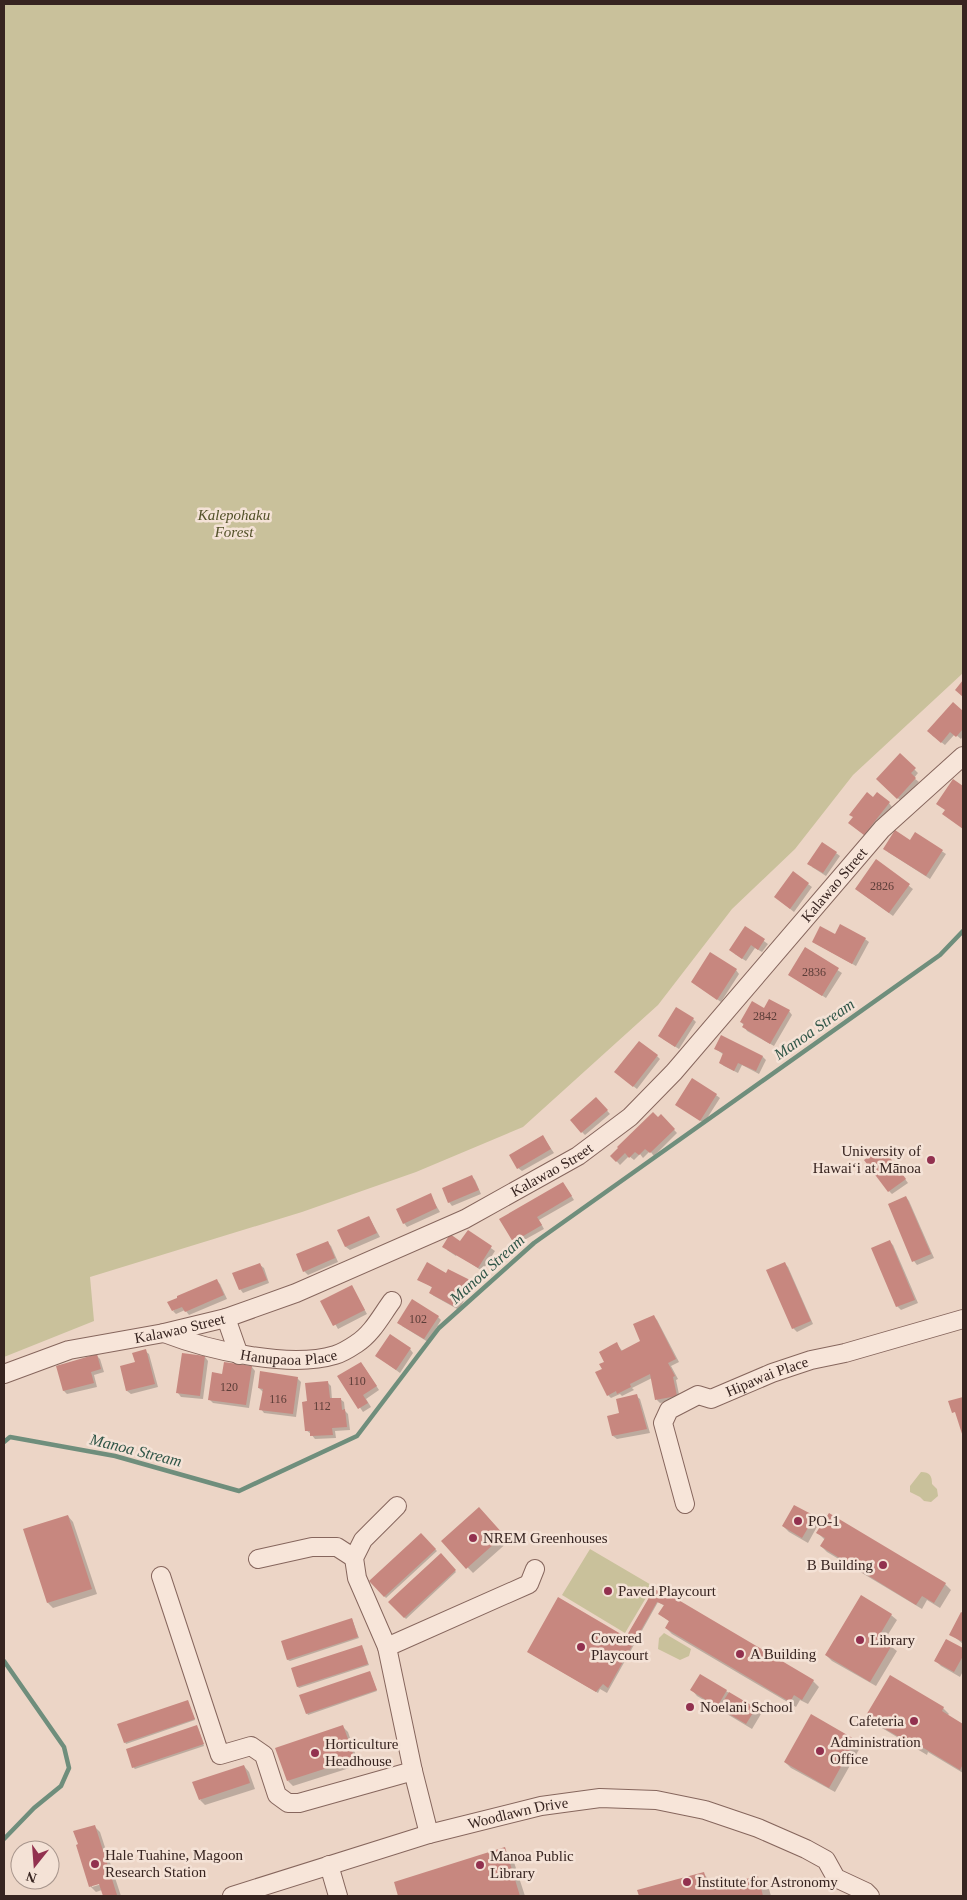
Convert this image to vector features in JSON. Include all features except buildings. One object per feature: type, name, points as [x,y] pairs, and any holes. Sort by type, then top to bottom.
[{"type":"street","name":"Kalawao Street","points":[[4,1374],[69,1350],[164,1333],[226,1318],[296,1293],[465,1219],[578,1156],[630,1117],[674,1072],[882,829],[963,756]]},
{"type":"street","name":"Hanupaoa Place","points":[[164,1333],[239,1355],[314,1359],[337,1354],[357,1343],[373,1330],[392,1300]]},
{"type":"street","points":[[226,1318],[239,1355]]},
{"type":"street","name":"Hipawai Place","points":[[684,1504],[663,1423],[669,1410],[698,1395],[711,1399],[772,1373],[810,1360],[845,1353],[963,1320]]},
{"type":"street","points":[[398,1506],[363,1540],[354,1558],[356,1578],[387,1647],[413,1771],[429,1834]]},
{"type":"street","points":[[258,1559],[312,1547],[337,1546],[354,1558]]},
{"type":"street","points":[[387,1647],[529,1584],[535,1569]]},
{"type":"street","points":[[161,1576],[220,1755],[250,1746],[264,1755],[277,1795],[288,1803],[300,1803],[413,1771]]},
{"type":"street","name":"Woodlawn Drive","points":[[232,1896],[429,1834],[541,1806],[600,1798],[656,1800],[705,1810],[758,1828],[826,1860],[836,1878],[870,1896]]},
{"type":"street","points":[[329,1865],[338,1896]]},
{"type":"green space","name":"Kalepohaku Forest","points":[[4,4],[963,4],[963,673],[853,775],[795,849],[732,909],[658,1005],[523,1127],[416,1172],[302,1212],[90,1277],[94,1321],[4,1357]]},
{"type":"green space","points":[[921,1472],[930,1475],[932,1484],[937,1489],[938,1496],[931,1502],[924,1501],[910,1492],[910,1486]]},
{"type":"green space","name":"Paved Playcourt","points":[[590,1549],[653,1586],[625,1633],[562,1595]]},
{"type":"green space","points":[[664,1633],[691,1649],[689,1656],[680,1660],[658,1649],[659,1638]]},
{"type":"waterway","name":"Manoa Stream","points":[[4,1442],[10,1437],[115,1456],[239,1491],[357,1436],[439,1328],[534,1243],[940,955],[963,931]]},
{"type":"waterway","name":"Manoa Stream","points":[[4,1661],[64,1747],[69,1768],[61,1786],[34,1808],[4,1839]]},
{"type":"place","name":"University of Hawaiʻi at Mānoa","points":[[931,1160]]},
{"type":"place","name":"PO-1","points":[[798,1521]]},
{"type":"place","name":"NREM Greenhouses","points":[[473,1538]]},
{"type":"place","name":"B Building","points":[[883,1565]]},
{"type":"place","name":"Paved Playcourt","points":[[608,1591]]},
{"type":"place","name":"Library","points":[[860,1640]]},
{"type":"place","name":"Covered Playcourt","points":[[581,1647]]},
{"type":"place","name":"A Building","points":[[740,1654]]},
{"type":"place","name":"Noelani School","points":[[690,1707]]},
{"type":"place","name":"Cafeteria","points":[[914,1721]]},
{"type":"place","name":"Administration Office","points":[[820,1751]]},
{"type":"place","name":"Horticulture Headhouse","points":[[315,1753]]},
{"type":"place","name":"Hale Tuahine, Magoon Research Station","points":[[95,1864]]},
{"type":"place","name":"Manoa Public Library","points":[[480,1865]]},
{"type":"place","name":"Institute for Astronomy","points":[[687,1882]]}]
